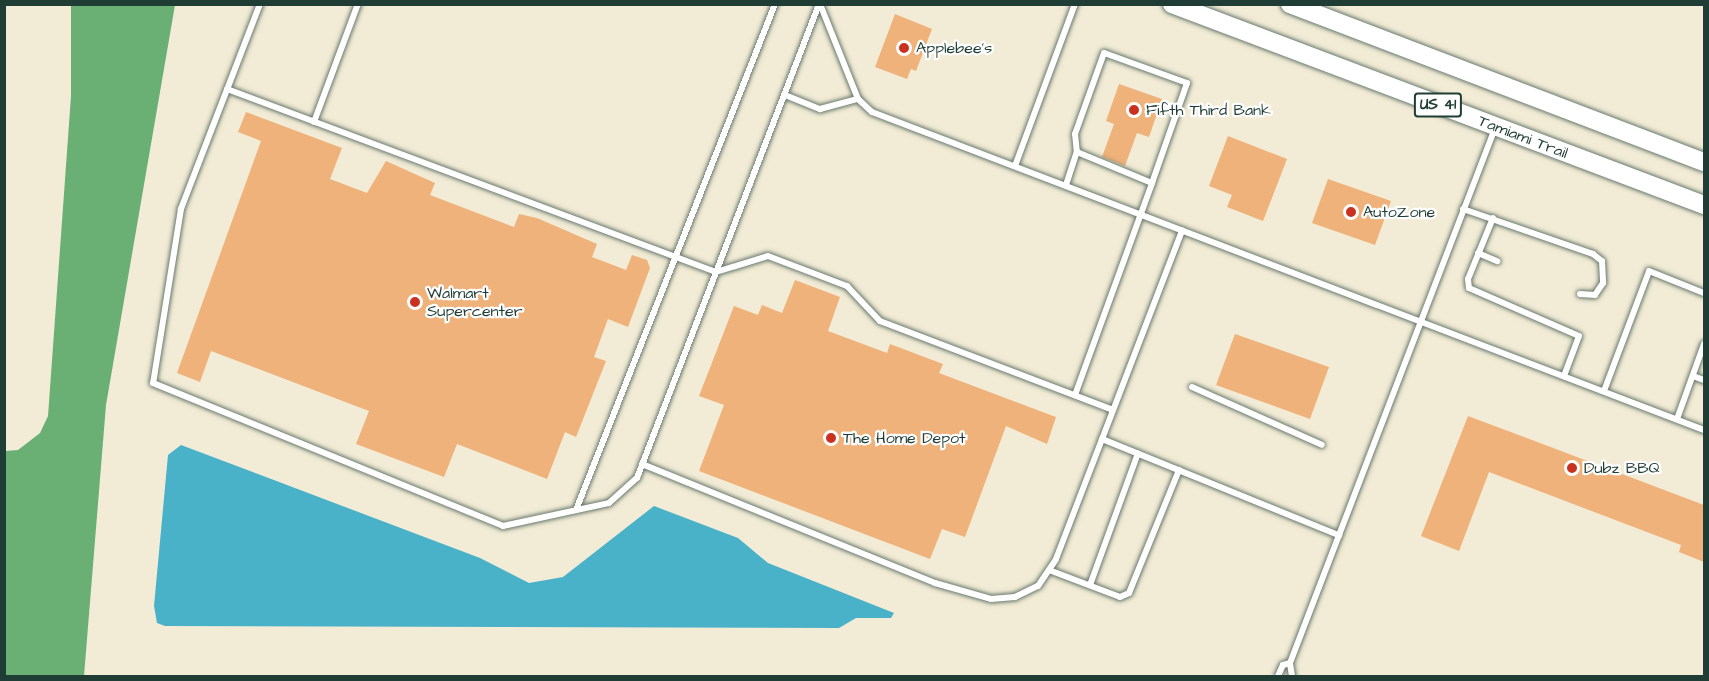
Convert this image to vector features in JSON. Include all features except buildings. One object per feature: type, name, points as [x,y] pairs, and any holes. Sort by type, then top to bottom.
[{"type":"main road","name":"Tamiami Trail","points":[[1173,4],[1704,205]]},
{"type":"main road","name":"US 41","points":[[1290,4],[1704,162]]},
{"type":"main road","points":[[1427,101],[1476,108],[1704,194]]},
{"type":"lane","points":[[260,4],[181,209],[153,383],[503,526],[609,503],[637,478],[820,4]]},
{"type":"lane","points":[[314,122],[358,4]]},
{"type":"lane","points":[[576,510],[775,4]]},
{"type":"lane","points":[[820,4],[858,99],[872,112],[1704,430]]},
{"type":"lane","points":[[1015,166],[1075,4]]},
{"type":"lane","points":[[1065,185],[1077,152],[1075,134],[1104,53],[1187,83],[1075,395]]},
{"type":"lane","points":[[227,89],[716,272],[768,256],[847,286],[880,321],[1113,410]]},
{"type":"lane","points":[[784,94],[819,109],[858,99]]},
{"type":"lane","points":[[1292,676],[1290,663],[1496,127]]},
{"type":"lane","points":[[1077,152],[1152,183]]},
{"type":"lane","points":[[1463,208],[1602,261],[1599,292],[1580,294]]},
{"type":"lane","points":[[1493,218],[1468,279],[1473,294],[1579,336],[1564,376]]},
{"type":"lane","points":[[642,464],[935,583],[991,599],[1030,590],[1049,570],[1182,230]]},
{"type":"lane","points":[[1478,253],[1497,261]]},
{"type":"lane","points":[[1604,391],[1649,271],[1704,293]]},
{"type":"lane","points":[[1677,419],[1704,344]]},
{"type":"lane","points":[[1693,376],[1704,380]]},
{"type":"lane","points":[[1192,387],[1322,445]]},
{"type":"lane","points":[[1102,439],[1339,535]]},
{"type":"lane","points":[[1090,585],[1138,453]]},
{"type":"lane","points":[[1049,570],[1120,597],[1137,585],[1179,470]]},
{"type":"lane","points":[[1278,676],[1283,665],[1290,663]]},
{"type":"green space","points":[[71,5],[175,5],[106,405],[84,676],[5,676],[5,451],[18,450],[40,433],[48,416],[71,96]]},
{"type":"water","points":[[181,445],[480,558],[529,583],[563,577],[654,506],[738,538],[768,563],[894,613],[891,618],[856,618],[839,628],[165,626],[157,623],[154,606],[168,455]]},
{"type":"place","name":"Applebee's","points":[[904,48]]},
{"type":"place","name":"Fifth Third Bank","points":[[1134,110]]},
{"type":"place","name":"AutoZone","points":[[1351,212]]},
{"type":"place","name":"Walmart Supercenter","points":[[415,302]]},
{"type":"place","name":"The Home Depot","points":[[831,438]]},
{"type":"place","name":"Dubz BBQ","points":[[1572,468]]}]
